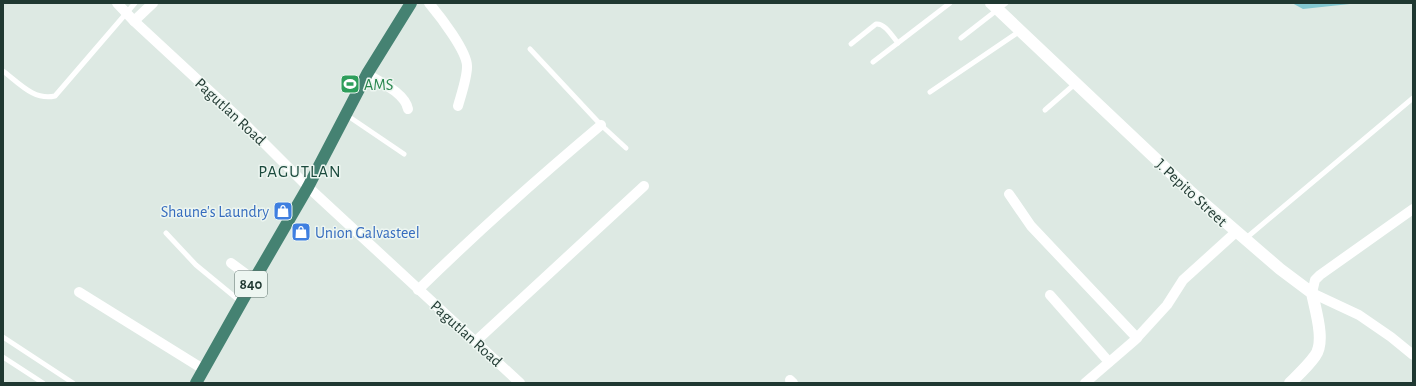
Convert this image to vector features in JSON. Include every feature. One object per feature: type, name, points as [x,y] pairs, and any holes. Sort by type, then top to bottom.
[{"type":"highway","name":"840","points":[[196,383],[308,187],[345,114],[408,4]]},
{"type":"street","name":"Pagutlan Road","points":[[117,3],[134,21],[242,121],[308,187],[520,383]]},
{"type":"street","points":[[134,21],[153,3]]},
{"type":"street","points":[[429,3],[454,37],[466,57],[467,67],[458,106]]},
{"type":"street","name":"J. Pepito Street","points":[[998,5],[1020,31],[1192,192],[1280,269],[1312,293],[1359,315],[1392,336],[1413,355]]},
{"type":"street","points":[[367,74],[390,87],[403,99],[407,104],[408,109]]},
{"type":"street","points":[[418,290],[541,175],[601,125]]},
{"type":"street","points":[[476,341],[644,186]]},
{"type":"street","points":[[1009,194],[1031,226],[1137,338]]},
{"type":"street","points":[[1290,383],[1316,355],[1320,344],[1320,335],[1312,293],[1315,280],[1320,274],[1413,209]]},
{"type":"street","points":[[1085,383],[1137,338],[1167,305],[1183,280],[1240,235]]},
{"type":"street","points":[[231,263],[254,280]]},
{"type":"street","points":[[79,292],[203,369]]},
{"type":"street","points":[[1050,295],[1109,362]]},
{"type":"lane","points":[[3,71],[32,94],[48,98],[55,96],[134,3]]},
{"type":"lane","points":[[873,62],[950,3]]},
{"type":"lane","points":[[961,38],[998,5]]},
{"type":"lane","points":[[851,44],[878,23],[883,25],[898,43]]},
{"type":"lane","points":[[930,92],[1020,31]]},
{"type":"lane","points":[[530,49],[601,125],[626,148]]},
{"type":"lane","points":[[1045,110],[1076,83]]},
{"type":"lane","points":[[1240,235],[1413,98]]},
{"type":"lane","points":[[345,114],[404,154]]},
{"type":"lane","points":[[166,233],[196,265],[241,302]]},
{"type":"lane","points":[[3,337],[73,383]]},
{"type":"lane","points":[[3,357],[43,383]]},
{"type":"water","points":[[1292,3],[1359,3],[1303,9]]},
{"type":"place","name":"AMS","points":[[350,84]]},
{"type":"place","name":"Shaune's Laundry","points":[[283,211]]},
{"type":"place","name":"Union Galvasteel","points":[[301,232]]},
{"type":"district","name":"PAGUTLAN","points":[[300,171]]}]
